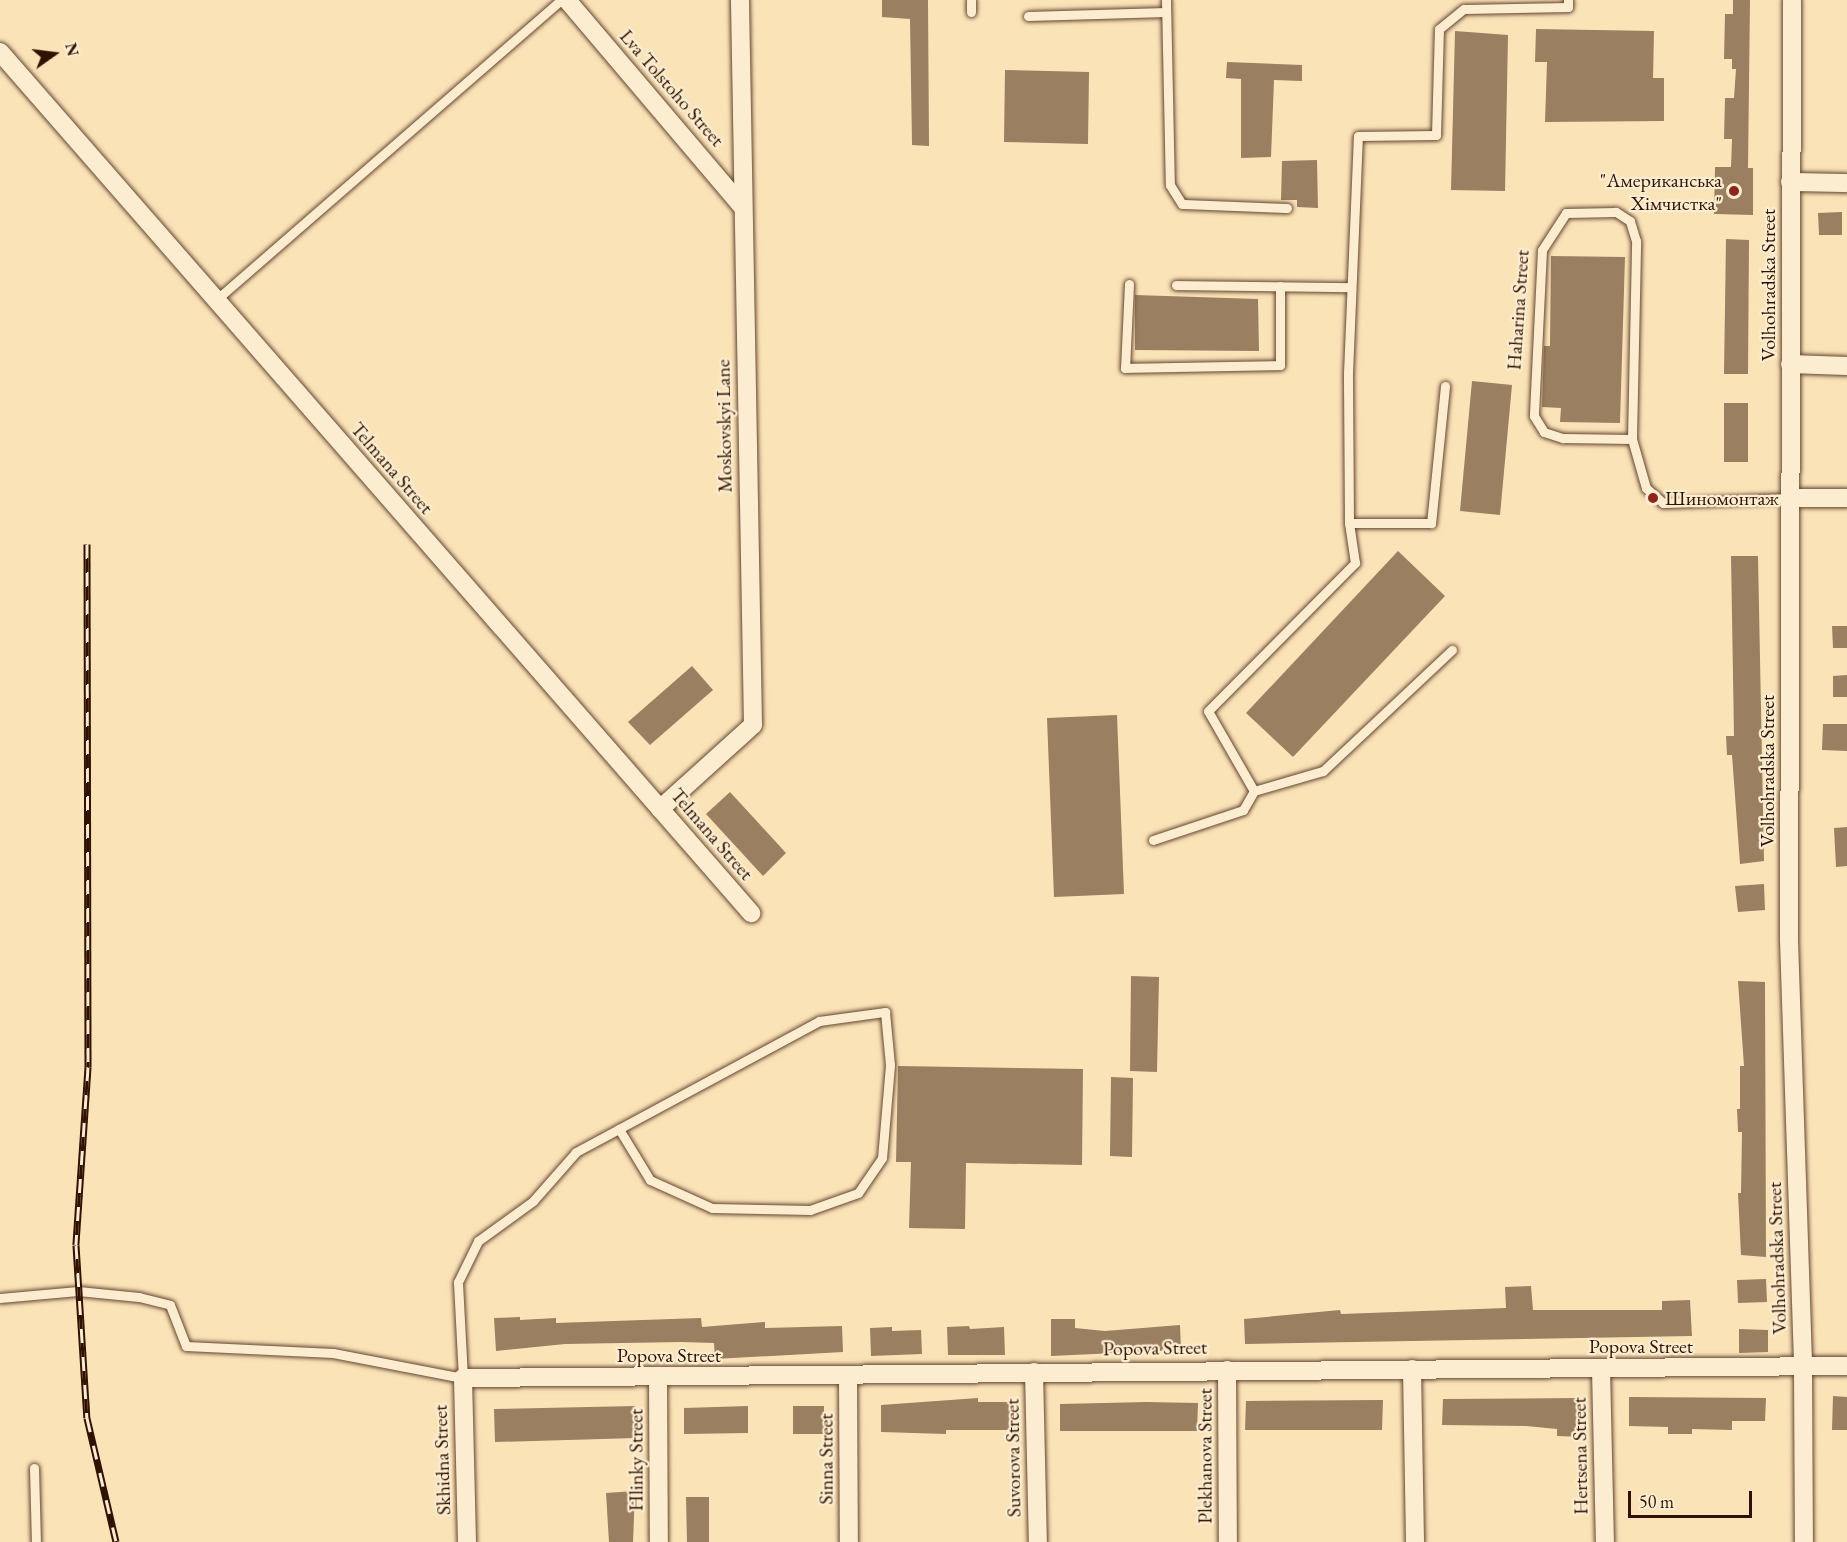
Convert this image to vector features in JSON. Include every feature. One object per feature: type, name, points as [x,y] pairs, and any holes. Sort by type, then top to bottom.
[{"type":"street","name":"Lva Tolstoho Street","points":[[567,0],[742,206]]},
{"type":"street","name":"Moskovskyi Lane","points":[[660,809],[753,725],[740,0]]},
{"type":"street","name":"Volhohradska Street","points":[[1792,0],[1789,940],[1803,1368],[1804,1542]]},
{"type":"street","name":"Telmana Street","points":[[0,52],[751,913]]},
{"type":"street","points":[[1790,182],[1847,183]]},
{"type":"street","points":[[1791,364],[1847,366]]},
{"type":"street","name":"Haharina Street","points":[[1790,498],[1847,498]]},
{"type":"street","name":"Popova Street","points":[[463,1378],[1847,1366]]},
{"type":"street","points":[[1412,1369],[1415,1542]]},
{"type":"street","name":"Hertsena Street","points":[[1601,1369],[1605,1542]]},
{"type":"street","name":"Plekhanova Street","points":[[1227,1370],[1228,1542]]},
{"type":"street","name":"Suvorova Street","points":[[1034,1372],[1038,1542]]},
{"type":"street","name":"Sinna Street","points":[[848,1376],[849,1542]]},
{"type":"street","name":"Skhidna Street","points":[[463,1378],[467,1542]]},
{"type":"street","name":"Hlinky Street","points":[[658,1378],[659,1542]]},
{"type":"lane","points":[[216,300],[561,0]]},
{"type":"lane","points":[[971,0],[971,12]]},
{"type":"lane","points":[[1166,0],[1170,185],[1182,204],[1287,208]]},
{"type":"lane","points":[[1254,791],[1208,711],[1354,563],[1349,523],[1350,287],[1358,136],[1436,135],[1439,29],[1464,9],[1568,7],[1568,0]]},
{"type":"lane","points":[[1028,16],[1166,12]]},
{"type":"lane","name":"Haharina Street","points":[[1632,439],[1563,438],[1544,432],[1534,416],[1542,250],[1566,213],[1616,212],[1630,221],[1636,241],[1632,439],[1646,488],[1663,503],[1790,498]]},
{"type":"lane","points":[[1129,284],[1125,368],[1280,365],[1280,286]]},
{"type":"lane","points":[[1176,285],[1350,287]]},
{"type":"lane","points":[[1349,523],[1431,523],[1445,386]]},
{"type":"lane","points":[[1154,840],[1243,810],[1254,791],[1323,771],[1452,650]]},
{"type":"lane","points":[[0,1298],[78,1291],[139,1297],[170,1305],[186,1346],[333,1353],[463,1378],[458,1282],[478,1241],[533,1201],[576,1152],[819,1021],[885,1012],[890,1065],[882,1158],[858,1193],[810,1210],[712,1208],[650,1180],[619,1129]]},
{"type":"lane","points":[[34,1468],[36,1542]]},
{"type":"building","points":[[882,0],[928,0],[929,146],[912,145],[910,19],[882,17]]},
{"type":"building","points":[[1733,0],[1750,0],[1748,168],[1753,168],[1753,215],[1714,214],[1715,167],[1731,167],[1732,139],[1724,139],[1725,98],[1734,98],[1736,69],[1732,69],[1732,59],[1724,59],[1725,14],[1733,14]]},
{"type":"building","points":[[1536,29],[1654,31],[1653,78],[1664,78],[1664,121],[1545,122],[1547,62],[1535,62]]},
{"type":"building","points":[[1455,31],[1508,35],[1505,191],[1451,190]]},
{"type":"building","points":[[1227,62],[1302,65],[1302,81],[1274,80],[1271,157],[1241,158],[1241,79],[1226,78]]},
{"type":"building","points":[[1005,70],[1089,72],[1088,144],[1004,142]]},
{"type":"building","points":[[1317,160],[1318,208],[1297,207],[1297,200],[1281,200],[1282,161]]},
{"type":"building","points":[[1842,212],[1842,235],[1819,235],[1818,213]]},
{"type":"building","points":[[1726,239],[1749,240],[1748,374],[1724,374]]},
{"type":"building","points":[[1551,256],[1625,257],[1620,423],[1560,422],[1561,408],[1542,407],[1544,346],[1550,346]]},
{"type":"building","points":[[1135,295],[1258,299],[1259,351],[1135,350]]},
{"type":"building","points":[[1472,381],[1512,385],[1500,515],[1460,511]]},
{"type":"building","points":[[1724,403],[1748,403],[1748,462],[1724,462]]},
{"type":"building","points":[[1398,551],[1445,596],[1293,757],[1246,713]]},
{"type":"building","points":[[1731,556],[1758,556],[1764,861],[1740,864],[1732,755],[1727,755],[1726,736],[1734,736]]},
{"type":"building","points":[[1832,626],[1847,626],[1847,648],[1833,648]]},
{"type":"building","points":[[692,666],[713,690],[650,745],[628,722]]},
{"type":"building","points":[[1847,675],[1847,697],[1833,697],[1833,676]]},
{"type":"building","points":[[1117,715],[1124,894],[1054,897],[1047,718]]},
{"type":"building","points":[[1823,724],[1847,724],[1847,751],[1822,750]]},
{"type":"building","points":[[730,792],[786,853],[763,876],[706,814]]},
{"type":"building","points":[[1847,827],[1847,866],[1836,867],[1834,828]]},
{"type":"building","points":[[1764,884],[1765,910],[1738,912],[1735,886]]},
{"type":"building","points":[[1131,976],[1159,977],[1157,1072],[1130,1071]]},
{"type":"building","points":[[1738,981],[1765,982],[1766,1257],[1741,1255],[1738,1193],[1741,1193],[1742,1132],[1738,1132],[1737,1109],[1740,1109],[1740,1066],[1744,1066]]},
{"type":"building","points":[[898,1066],[1083,1069],[1082,1165],[966,1163],[965,1229],[909,1228],[911,1162],[896,1162]]},
{"type":"building","points":[[1111,1077],[1133,1078],[1132,1157],[1110,1156]]},
{"type":"building","points":[[1766,1279],[1767,1302],[1738,1303],[1737,1280]]},
{"type":"building","points":[[1531,1286],[1533,1310],[1662,1310],[1662,1301],[1690,1300],[1692,1336],[1245,1344],[1244,1319],[1340,1310],[1341,1314],[1506,1308],[1505,1287]]},
{"type":"building","points":[[520,1317],[520,1320],[556,1318],[556,1323],[701,1318],[702,1327],[765,1322],[765,1328],[842,1326],[843,1352],[715,1359],[714,1343],[681,1342],[565,1344],[496,1351],[494,1318]]},
{"type":"building","points":[[1051,1319],[1075,1319],[1075,1328],[1105,1331],[1180,1325],[1181,1350],[1051,1356]]},
{"type":"building","points":[[969,1326],[970,1329],[1004,1327],[1005,1355],[948,1355],[947,1327]]},
{"type":"building","points":[[892,1327],[892,1331],[921,1330],[922,1354],[871,1356],[870,1328]]},
{"type":"building","points":[[1739,1329],[1768,1330],[1768,1352],[1739,1353]]},
{"type":"building","points":[[1833,1396],[1847,1397],[1847,1430],[1832,1430]]},
{"type":"building","points":[[1629,1397],[1766,1398],[1765,1421],[1732,1421],[1732,1430],[1692,1429],[1692,1434],[1668,1434],[1668,1427],[1629,1426]]},
{"type":"building","points":[[978,1398],[978,1402],[1015,1402],[1015,1430],[946,1430],[946,1434],[881,1432],[881,1405]]},
{"type":"building","points":[[1581,1398],[1580,1437],[1557,1436],[1557,1429],[1526,1426],[1442,1425],[1443,1399]]},
{"type":"building","points":[[1383,1400],[1382,1430],[1245,1430],[1246,1401]]},
{"type":"building","points":[[1198,1403],[1197,1431],[1060,1431],[1060,1404]]},
{"type":"building","points":[[635,1406],[636,1438],[495,1442],[494,1409]]},
{"type":"building","points":[[748,1406],[748,1433],[684,1434],[684,1408]]},
{"type":"building","points":[[793,1406],[824,1406],[824,1434],[793,1434]]},
{"type":"building","points":[[635,1491],[633,1542],[609,1542],[606,1493]]},
{"type":"building","points":[[686,1497],[709,1497],[709,1542],[687,1542]]},
{"type":"railway","points":[[87,544],[88,1067],[76,1245],[87,1418],[116,1542]]},
{"type":"place","name":"\"Американська Хімчистка\"","points":[[1734,191]]},
{"type":"place","name":"Шиномонтаж","points":[[1653,498]]}]
